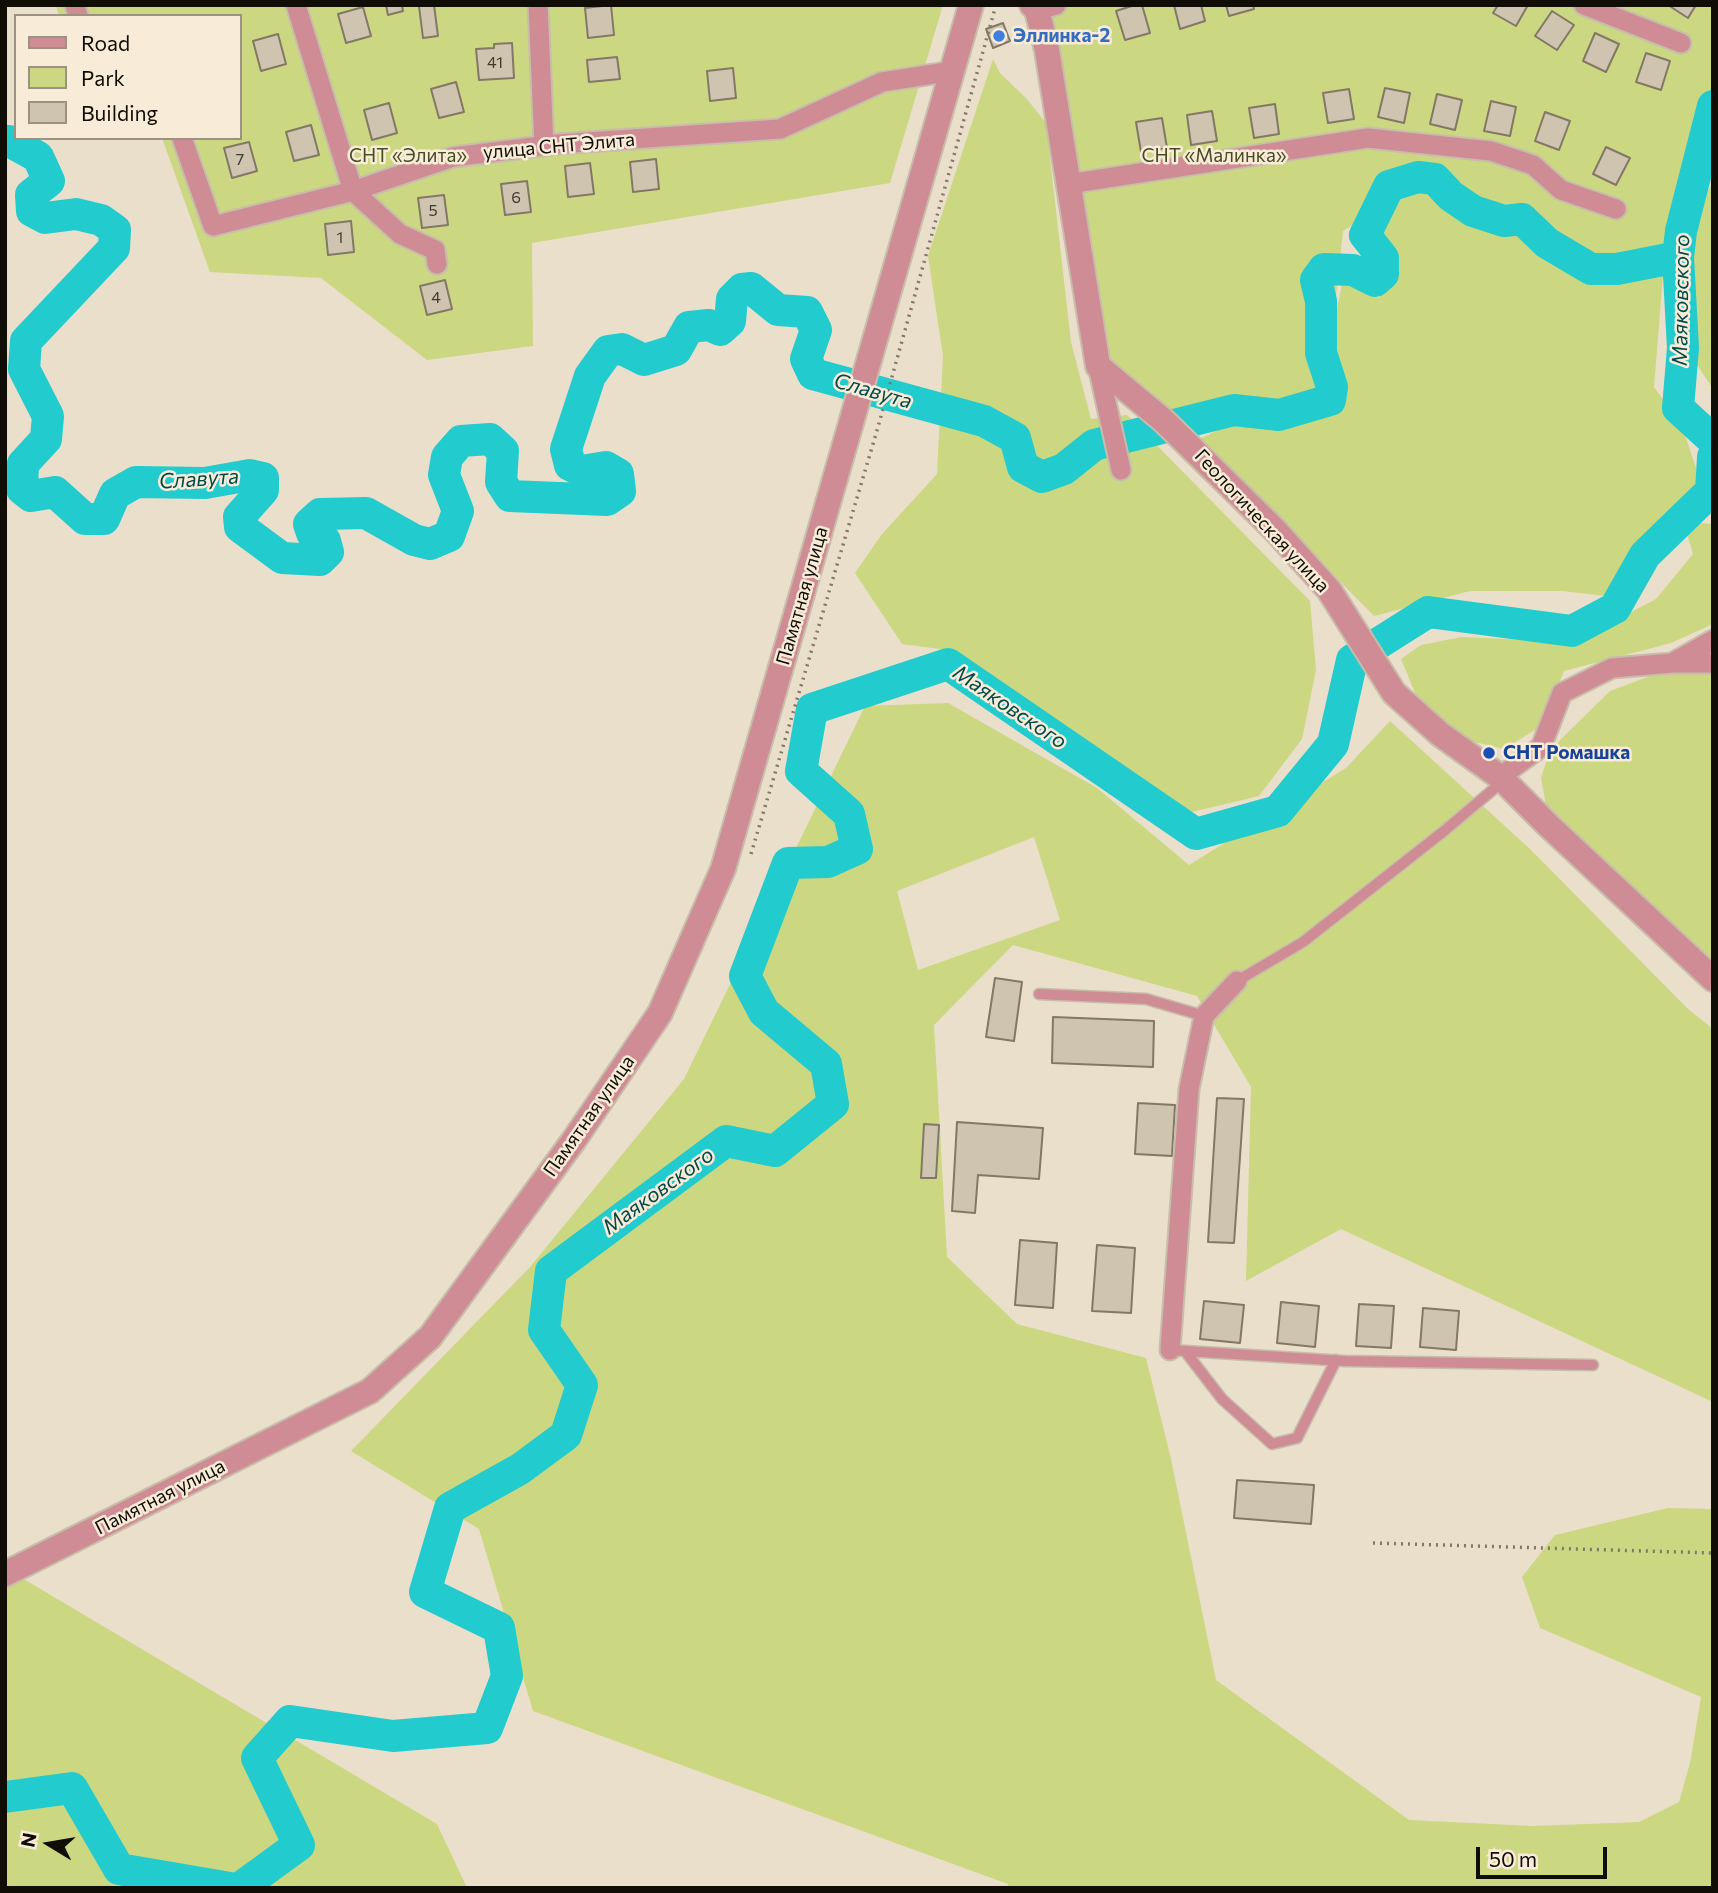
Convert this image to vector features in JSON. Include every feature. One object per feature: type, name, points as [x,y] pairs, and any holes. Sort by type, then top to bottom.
[{"type":"street","points":[[296,5],[353,191],[400,233],[435,250],[437,264]]},
{"type":"street","points":[[538,5],[544,145]]},
{"type":"street","points":[[953,71],[971,5]]},
{"type":"street","points":[[1584,5],[1654,35],[1681,43]]},
{"type":"street","points":[[1042,7],[1098,366],[1121,470]]},
{"type":"street","name":"улица СНТ Элита","points":[[183,140],[213,226],[353,191],[453,157],[544,145],[780,129],[881,82],[953,71]]},
{"type":"street","name":"Памятная улица","points":[[5,1574],[370,1391],[430,1338],[574,1140],[660,1013],[723,869],[953,71]]},
{"type":"street","points":[[1068,184],[1368,138],[1490,152],[1533,165],[1561,190],[1616,209]]},
{"type":"street","name":"Геологическая улица","points":[[1098,366],[1164,421],[1275,530],[1329,590],[1394,693],[1440,734],[1502,779],[1713,979]]},
{"type":"street","points":[[1672,663],[1713,640]]},
{"type":"street","points":[[1502,779],[1541,747],[1562,693],[1612,668],[1713,663]]},
{"type":"street","points":[[1178,1351],[1189,1089],[1203,1016],[1237,981]]},
{"type":"lane","points":[[1237,981],[1303,942],[1444,831],[1502,779]]},
{"type":"lane","points":[[1039,994],[1146,999],[1203,1016]]},
{"type":"lane","points":[[1178,1351],[1336,1360],[1593,1364]]},
{"type":"lane","points":[[1178,1351],[1222,1399],[1272,1444],[1297,1438],[1336,1360]]},
{"type":"path","points":[[1373,1543],[1713,1552]]},
{"type":"green space","name":"СНТ «Элита»","points":[[56,5],[943,5],[890,183],[532,243],[533,346],[427,360],[321,278],[210,272],[163,140],[242,140],[242,14],[58,14]]},
{"type":"green space","name":"СНТ «Малинка»","points":[[1032,5],[1713,5],[1713,127],[1678,257],[1617,269],[1522,220],[1504,221],[1473,211],[1451,196],[1415,185],[1343,231],[1332,333],[1344,274],[1360,288],[1379,298],[1391,277],[1391,262],[1367,221],[1415,187],[1464,212],[1528,237],[1579,269],[1615,276],[1663,275],[1654,387],[1682,426],[1702,486],[1654,528],[1606,596],[1562,591],[1470,591],[1374,616],[1200,439],[1230,424],[1313,414],[1341,397],[1331,352],[1330,400],[1279,415],[1164,421],[1098,366]]},
{"type":"green space","points":[[993,59],[1000,73],[1027,99],[1046,123],[1071,342],[1091,419],[1127,415],[1310,601],[1316,670],[1302,739],[1259,796],[1192,812],[1084,744],[955,651],[902,644],[855,573],[882,534],[937,474],[943,356],[928,256]]},
{"type":"green space","points":[[1713,183],[1713,389],[1692,357],[1689,265],[1703,198]]},
{"type":"green space","points":[[1713,521],[1713,624],[1671,643],[1564,671],[1543,725],[1504,749],[1458,738],[1420,705],[1401,659],[1421,645],[1462,637],[1553,641],[1620,618],[1656,599],[1693,554],[1686,530],[1696,522],[1710,524]]},
{"type":"green space","points":[[1713,640],[1713,965],[1546,805],[1541,778],[1547,759],[1560,740],[1610,691],[1658,673]]},
{"type":"green space","points":[[948,703],[1097,788],[1189,865],[1346,768],[1390,721],[1530,849],[1688,1009],[1713,1029],[1713,1402],[1341,1229],[1246,1281],[1251,1087],[1197,996],[1013,945],[934,1025],[947,1257],[1017,1324],[1146,1358],[1171,1459],[1216,1680],[1409,1820],[1533,1826],[1639,1822],[1679,1802],[1690,1763],[1701,1697],[1540,1628],[1522,1577],[1555,1535],[1668,1508],[1713,1509],[1713,1888],[1009,1888],[1008,1884],[533,1711],[479,1529],[351,1451],[530,1267],[684,1079],[865,706]],"holes":[[[1034,837],[1060,920],[918,970],[897,891]]]},
{"type":"green space","points":[[5,1568],[437,1824],[467,1888],[5,1888]]},
{"type":"building","points":[[386,5],[402,5],[403,11],[388,15]]},
{"type":"building","points":[[434,5],[438,36],[423,38],[419,6]]},
{"type":"building","points":[[611,5],[614,35],[588,38],[585,8]]},
{"type":"building","points":[[1142,5],[1150,33],[1125,40],[1116,11]]},
{"type":"building","points":[[1174,5],[1201,5],[1205,21],[1180,29]]},
{"type":"building","points":[[1226,5],[1253,5],[1254,9],[1229,16]]},
{"type":"building","points":[[1498,5],[1528,5],[1516,26],[1493,13]]},
{"type":"building","points":[[1668,5],[1696,5],[1688,18]]},
{"type":"building","points":[[363,7],[371,36],[346,43],[338,14]]},
{"type":"building","points":[[1552,11],[1574,25],[1557,50],[1535,36]]},
{"type":"building","points":[[1003,23],[1010,41],[993,48],[986,29]]},
{"type":"building","points":[[1595,33],[1619,44],[1606,72],[1583,61]]},
{"type":"building","points":[[278,34],[286,64],[261,71],[253,41]]},
{"type":"building","points":[[512,43],[514,78],[479,80],[476,49]]},
{"type":"building","points":[[1646,53],[1670,61],[1661,90],[1636,82]]},
{"type":"building","points":[[617,57],[620,79],[589,82],[587,60]]},
{"type":"building","points":[[733,68],[736,98],[710,101],[707,71]]},
{"type":"building","points":[[456,82],[464,112],[439,118],[431,89]]},
{"type":"building","points":[[1385,88],[1410,93],[1404,123],[1378,117]]},
{"type":"building","points":[[1349,89],[1354,119],[1328,123],[1323,93]]},
{"type":"building","points":[[1437,94],[1462,100],[1455,130],[1430,124]]},
{"type":"building","points":[[1491,101],[1516,107],[1510,136],[1484,131]]},
{"type":"building","points":[[389,103],[397,133],[372,140],[364,110]]},
{"type":"building","points":[[1275,104],[1279,134],[1254,138],[1249,108]]},
{"type":"building","points":[[1212,111],[1217,141],[1191,145],[1187,115]]},
{"type":"building","points":[[1545,112],[1570,121],[1559,150],[1535,141]]},
{"type":"building","points":[[1162,118],[1167,148],[1141,152],[1136,122]]},
{"type":"building","points":[[311,125],[319,155],[294,161],[286,132]]},
{"type":"building","points":[[249,142],[257,171],[232,178],[224,148]]},
{"type":"building","points":[[1606,147],[1630,158],[1616,185],[1593,174]]},
{"type":"building","points":[[656,159],[659,189],[633,192],[630,162]]},
{"type":"building","points":[[590,163],[594,194],[568,197],[565,166]]},
{"type":"building","points":[[527,181],[531,212],[505,215],[501,184]]},
{"type":"building","points":[[444,195],[448,225],[422,228],[418,198]]},
{"type":"building","points":[[351,221],[354,252],[328,255],[325,224]]},
{"type":"building","points":[[445,280],[452,309],[427,315],[420,286]]},
{"type":"building","points":[[995,978],[1022,982],[1014,1041],[986,1037]]},
{"type":"building","points":[[1053,1017],[1154,1021],[1153,1067],[1052,1063]]},
{"type":"building","points":[[1217,1098],[1244,1099],[1234,1243],[1208,1242]]},
{"type":"building","points":[[1138,1103],[1175,1105],[1172,1156],[1135,1154]]},
{"type":"building","points":[[957,1122],[1043,1128],[1039,1179],[978,1175],[975,1213],[952,1211]]},
{"type":"building","points":[[924,1124],[939,1125],[936,1178],[921,1178]]},
{"type":"building","points":[[1020,1240],[1057,1243],[1053,1308],[1015,1305]]},
{"type":"building","points":[[1097,1245],[1135,1248],[1131,1313],[1092,1311]]},
{"type":"building","points":[[1204,1301],[1244,1305],[1240,1343],[1200,1339]]},
{"type":"building","points":[[1281,1302],[1319,1306],[1315,1347],[1277,1343]]},
{"type":"building","points":[[1359,1304],[1394,1306],[1391,1348],[1356,1346]]},
{"type":"building","points":[[1423,1308],[1459,1311],[1456,1350],[1420,1347]]},
{"type":"building","points":[[1237,1480],[1314,1485],[1311,1524],[1234,1518]]},
{"type":"waterway","name":"Маяковского","points":[[1713,106],[1681,231],[1678,257],[1683,348],[1678,408],[1713,440]]},
{"type":"waterway","name":"Славута","points":[[5,141],[38,157],[49,181],[31,195],[32,211],[45,218],[76,214],[101,220],[115,230],[114,248],[26,341],[24,369],[48,416],[46,439],[23,464],[22,489],[31,496],[55,492],[85,519],[104,519],[115,494],[136,482],[205,483],[250,475],[263,478],[263,490],[239,517],[240,527],[282,558],[320,560],[328,552],[325,541],[312,533],[309,524],[320,514],[366,513],[414,540],[430,544],[449,536],[458,511],[444,475],[447,457],[461,441],[490,439],[503,451],[501,482],[510,496],[607,500],[620,491],[618,474],[606,467],[582,471],[570,465],[566,449],[590,376],[608,351],[622,349],[644,360],[676,350],[689,327],[709,325],[720,330],[730,321],[732,299],[742,289],[751,288],[778,310],[807,312],[816,330],[806,359],[813,374],[984,421],[1015,438],[1023,467],[1042,477],[1064,469],[1094,445],[1234,410],[1279,415],[1330,400],[1332,387],[1321,353],[1321,301],[1316,280],[1324,269],[1353,270],[1375,281],[1383,274],[1383,258],[1365,235],[1389,186],[1418,177],[1435,179],[1451,196],[1473,211],[1504,221],[1522,219],[1547,243],[1591,269],[1617,269],[1678,257]]},
{"type":"waterway","name":"Маяковского","points":[[240,1888],[299,1845],[257,1758],[290,1721],[393,1736],[487,1728],[507,1676],[499,1628],[425,1592],[450,1508],[520,1469],[566,1435],[582,1385],[544,1330],[551,1271],[726,1141],[775,1151],[833,1104],[826,1064],[764,1012],[745,976],[788,863],[828,862],[857,849],[849,814],[801,771],[812,709],[948,664],[1196,834],[1278,811],[1333,744],[1352,660],[1428,612],[1572,631],[1615,608],[1645,555],[1711,491],[1713,457]]},
{"type":"waterway","name":"Маяковского","points":[[5,1797],[72,1788],[119,1869],[230,1888]]},
{"type":"place","name":"Эллинка-2","points":[[999,36]]},
{"type":"place","name":"СНТ Ромашка","points":[[1489,753]]}]
